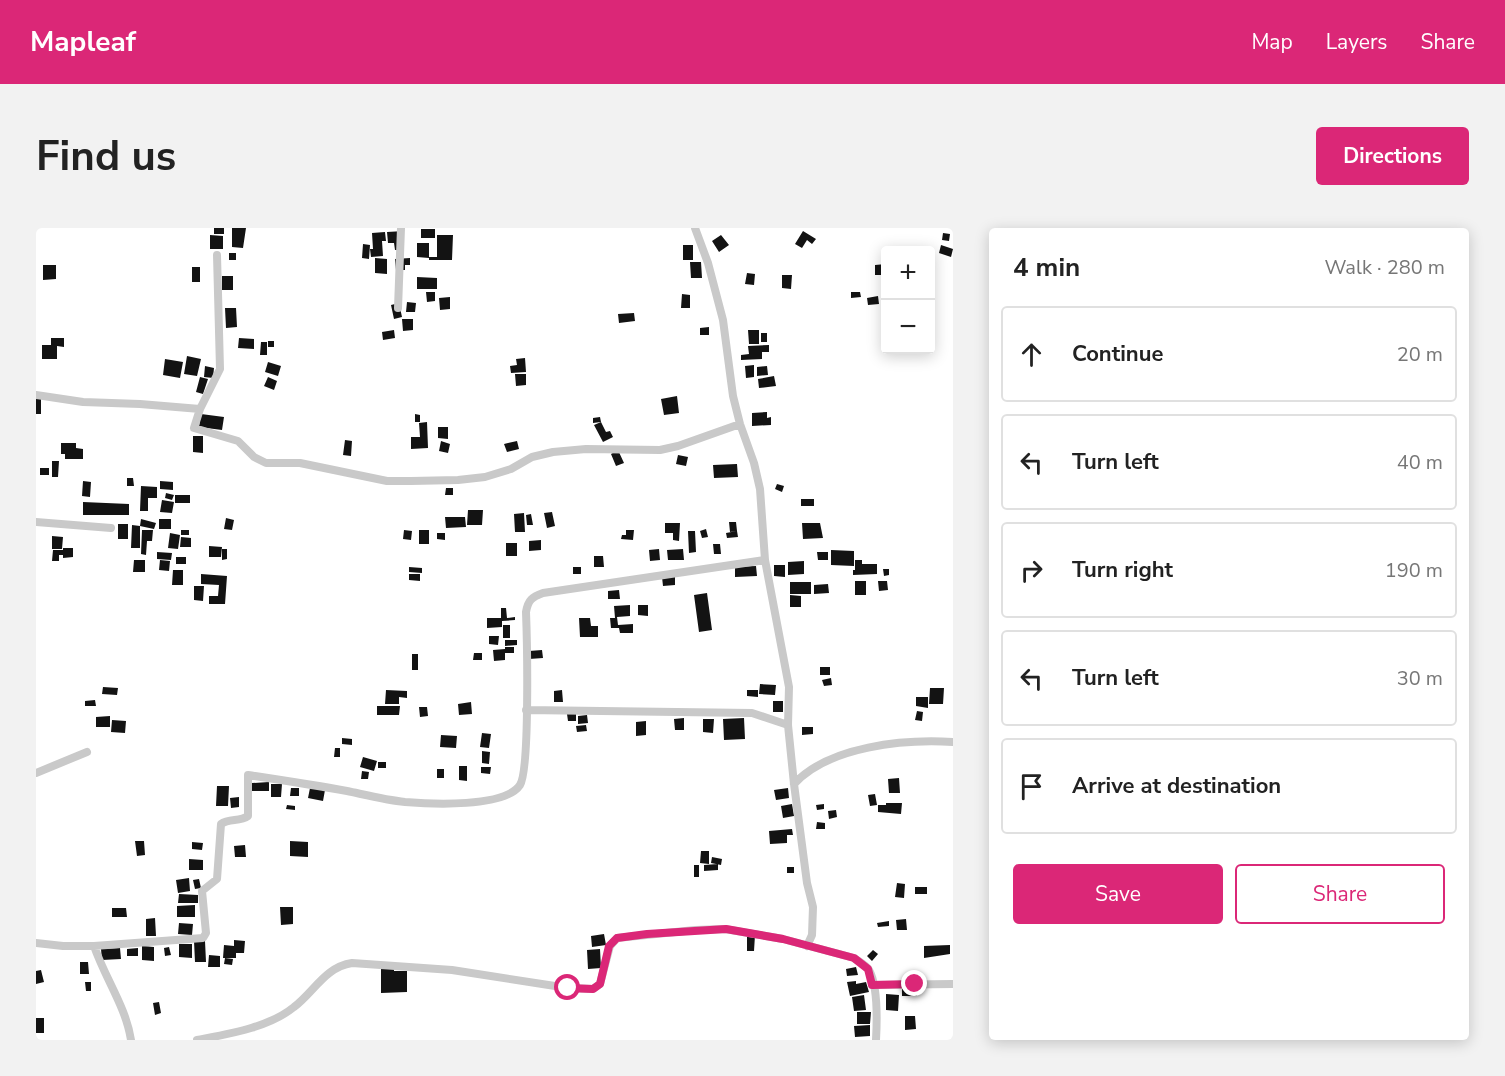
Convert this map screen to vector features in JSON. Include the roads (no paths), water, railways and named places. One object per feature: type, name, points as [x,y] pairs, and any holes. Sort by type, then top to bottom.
[{"type":"street","points":[[398,308],[401,228]]},
{"type":"street","points":[[695,228],[723,320],[733,396],[760,489],[765,560],[789,687],[788,725],[794,784],[807,883],[813,907],[812,935],[807,946]]},
{"type":"street","points":[[217,255],[220,369],[200,409],[194,428],[238,441],[254,457],[266,463],[300,463],[387,480],[458,480],[485,477],[511,469],[532,457],[553,452],[586,449],[660,450],[740,424]]},
{"type":"street","points":[[36,395],[83,402],[200,409]]},
{"type":"street","points":[[36,522],[111,528]]},
{"type":"street","points":[[36,943],[94,946],[197,940],[205,936],[202,891],[217,879],[221,824],[248,816],[248,775],[306,783],[404,802],[451,803],[492,800],[508,794],[519,786],[523,776],[526,612],[532,597],[543,593],[765,560]]},
{"type":"street","points":[[526,710],[752,713],[788,725]]},
{"type":"street","points":[[794,784],[803,774],[853,751],[883,745],[953,742]]},
{"type":"street","points":[[36,772],[87,752]]},
{"type":"street","points":[[196,1040],[242,1030],[274,1019],[293,1008],[330,971],[344,964],[452,970],[568,988],[593,989],[600,984],[609,946],[613,940],[621,936],[726,929],[755,933],[854,958],[868,969],[877,1021],[876,1040]]},
{"type":"street","points":[[94,946],[102,970],[123,1010],[131,1040]]},
{"type":"street","points":[[872,985],[953,984]]}]
